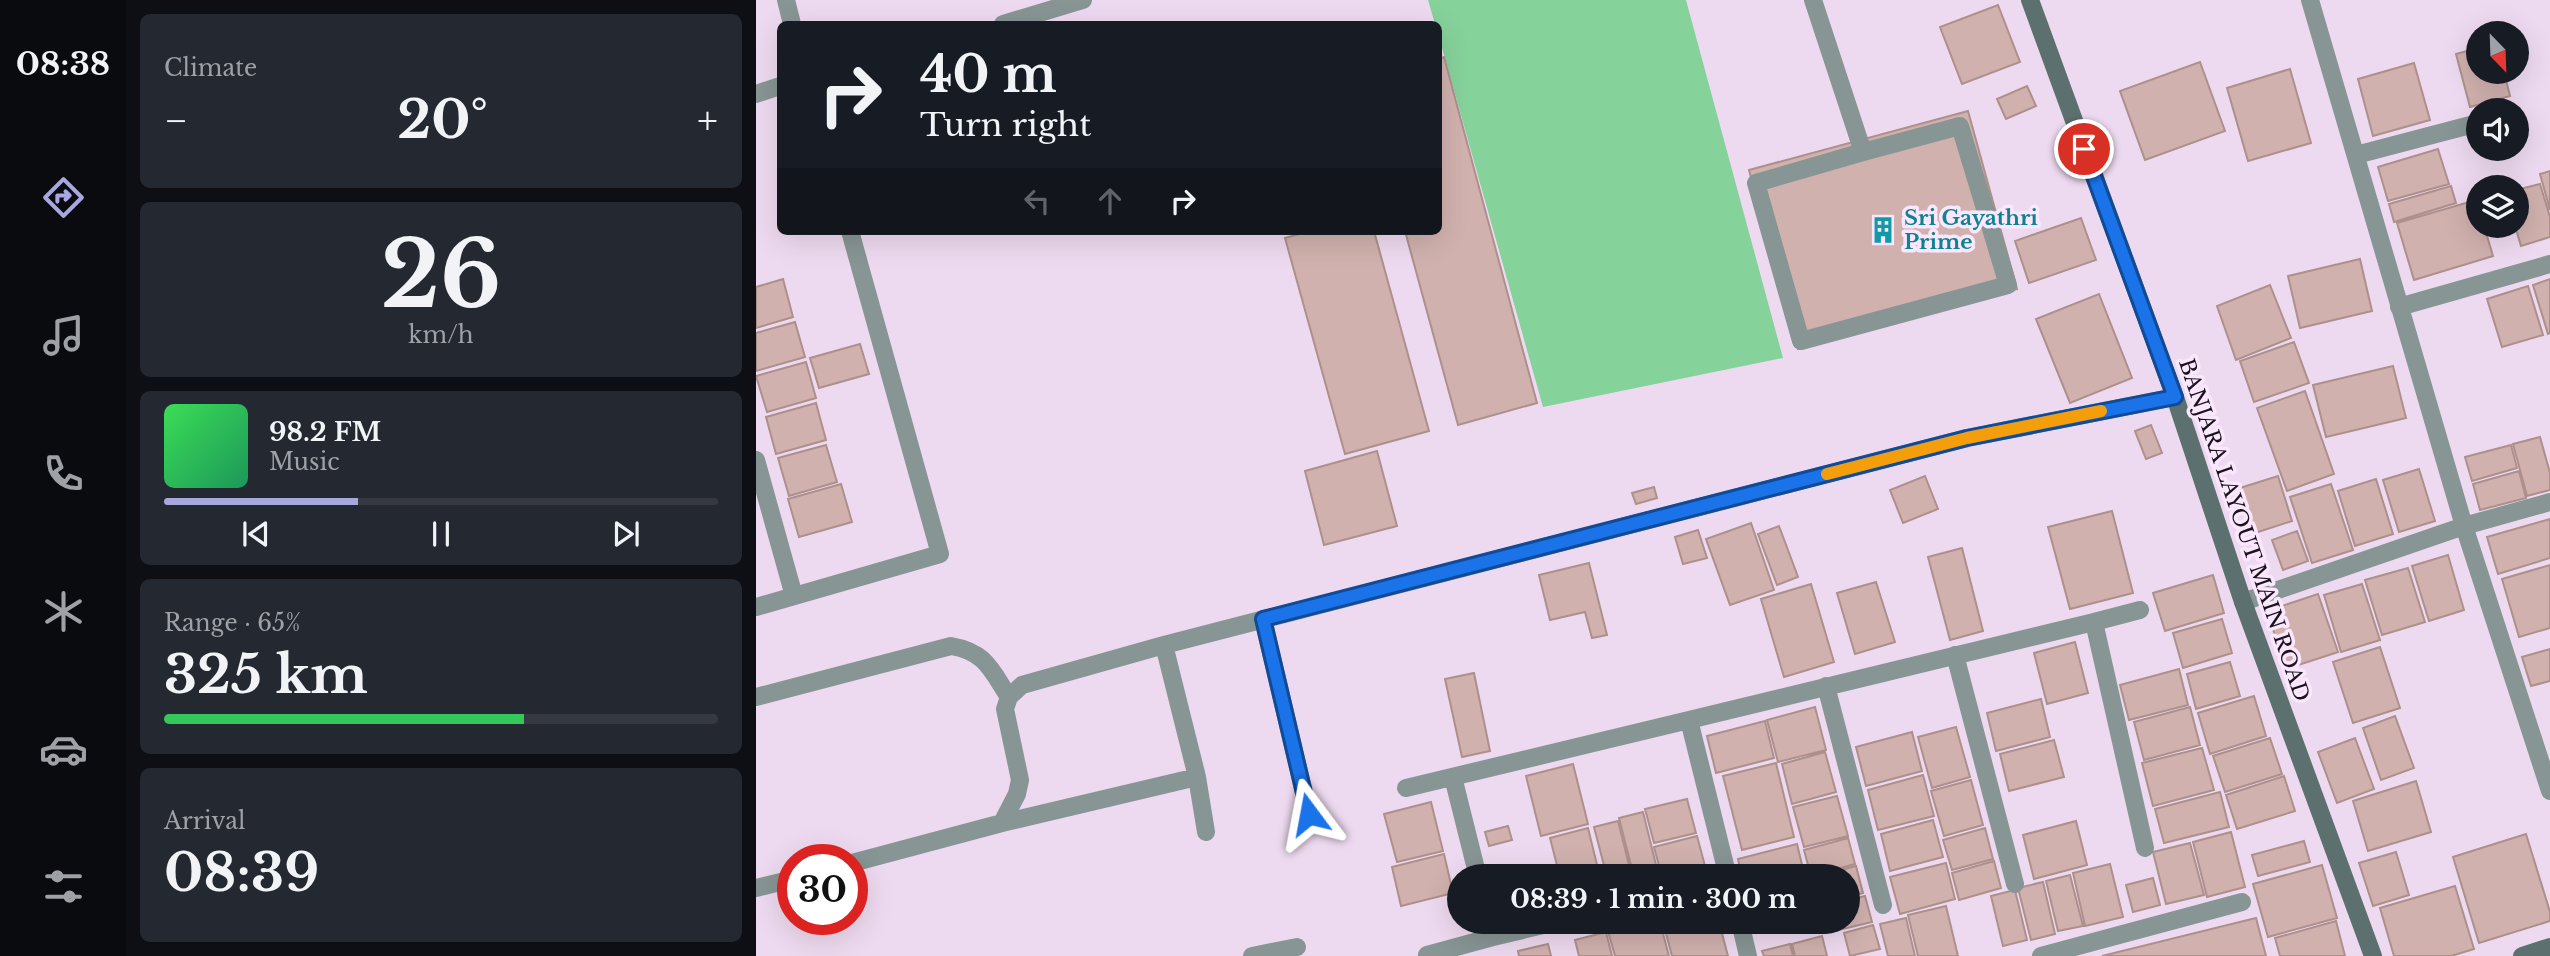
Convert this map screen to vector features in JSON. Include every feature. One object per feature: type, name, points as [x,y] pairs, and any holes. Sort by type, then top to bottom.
[{"type":"street","points":[[786,0],[791,21]]},
{"type":"street","points":[[1013,21],[1083,0]]},
{"type":"street","points":[[1813,0],[1863,152]]},
{"type":"street","name":"BANJARA LAYOUT MAIN ROAD","points":[[2030,0],[2175,397],[2243,602],[2373,956]]},
{"type":"street","points":[[2310,0],[2464,526],[2550,791]]},
{"type":"street","points":[[756,94],[777,87]]},
{"type":"street","points":[[1960,126],[2008,285],[1801,341],[1756,183],[1863,152],[1960,126]]},
{"type":"street","points":[[2356,155],[2466,126]]},
{"type":"street","points":[[756,607],[940,554],[851,235]]},
{"type":"street","points":[[2399,307],[2550,264]]},
{"type":"street","points":[[1002,823],[1017,794],[1020,780],[1005,709],[1009,697],[1022,685],[1263,619],[1967,438],[2175,397]]},
{"type":"street","points":[[756,460],[794,596]]},
{"type":"street","points":[[2243,602],[2464,526],[2550,502]]},
{"type":"street","points":[[1406,788],[2140,610]]},
{"type":"street","points":[[1263,619],[1309,814]]},
{"type":"street","points":[[2094,622],[2145,848]]},
{"type":"street","points":[[1164,645],[1197,777],[1206,832]]},
{"type":"street","points":[[756,697],[951,646],[970,649],[985,662],[1009,697]]},
{"type":"street","points":[[1955,655],[2015,884]]},
{"type":"street","points":[[1826,686],[1883,905]]},
{"type":"street","points":[[1689,720],[1725,864]]},
{"type":"street","points":[[868,859],[1002,823],[1197,777]]},
{"type":"street","points":[[1453,777],[1475,864]]},
{"type":"street","points":[[756,888],[777,882]]},
{"type":"street","points":[[2041,956],[2242,902]]},
{"type":"street","points":[[1427,955],[1481,934]]},
{"type":"street","points":[[1743,934],[1748,956]]},
{"type":"street","points":[[1252,956],[1297,947]]},
{"type":"street","points":[[2522,956],[2550,947]]},
{"type":"green space","points":[[1428,0],[1686,0],[1783,358],[1543,407],[1442,48],[1442,21],[1434,21]]},
{"type":"building","points":[[1998,5],[2020,62],[1962,84],[1940,27]]},
{"type":"building","points":[[2466,51],[2466,84],[2507,84],[2510,96],[2468,98],[2456,54]]},
{"type":"building","points":[[1444,57],[1537,403],[1458,425],[1406,235],[1442,235]]},
{"type":"building","points":[[2200,62],[2225,131],[2145,160],[2120,91]]},
{"type":"building","points":[[2414,63],[2430,120],[2373,136],[2358,79]]},
{"type":"building","points":[[2290,69],[2311,143],[2248,161],[2227,88]]},
{"type":"building","points":[[2027,86],[2036,106],[2006,119],[1997,99]]},
{"type":"building","name":"Sri Gayathri Prime","points":[[1968,111],[2017,289],[1798,349],[1749,170]]},
{"type":"building","points":[[2438,149],[2449,184],[2388,201],[2378,167]]},
{"type":"building","points":[[2550,171],[2550,210],[2540,174]]},
{"type":"building","points":[[2540,184],[2550,217],[2550,237],[2521,246],[2519,238],[2529,238],[2529,187]]},
{"type":"building","points":[[2451,186],[2456,203],[2394,222],[2389,204]]},
{"type":"building","points":[[2466,203],[2466,238],[2488,238],[2493,256],[2414,280],[2397,223]]},
{"type":"building","points":[[2081,218],[2096,260],[2029,283],[2015,241]]},
{"type":"building","points":[[1296,235],[1375,235],[1429,431],[1345,454],[1285,238]]},
{"type":"building","points":[[2360,259],[2372,311],[2300,328],[2288,276]]},
{"type":"building","points":[[783,279],[793,317],[756,328],[756,287]]},
{"type":"building","points":[[2550,279],[2550,333],[2548,334],[2533,285]]},
{"type":"building","points":[[2270,285],[2291,338],[2236,360],[2217,306]]},
{"type":"building","points":[[2528,286],[2543,335],[2502,347],[2487,299]]},
{"type":"building","points":[[2099,294],[2132,378],[2070,403],[2036,319]]},
{"type":"building","points":[[795,322],[805,357],[756,371],[756,333]]},
{"type":"building","points":[[2294,342],[2309,383],[2254,402],[2240,361]]},
{"type":"building","points":[[860,344],[869,374],[819,388],[810,358]]},
{"type":"building","points":[[806,362],[816,398],[767,412],[756,376]]},
{"type":"building","points":[[2393,366],[2406,418],[2326,437],[2313,385]]},
{"type":"building","points":[[2305,391],[2334,474],[2287,491],[2257,408]]},
{"type":"building","points":[[816,403],[826,440],[776,454],[766,417]]},
{"type":"building","points":[[2151,425],[2162,453],[2146,459],[2135,431]]},
{"type":"building","points":[[2540,437],[2550,473],[2550,490],[2527,496],[2513,444]]},
{"type":"building","points":[[826,445],[837,482],[789,496],[778,458]]},
{"type":"building","points":[[2511,445],[2517,468],[2472,481],[2465,457]]},
{"type":"building","points":[[1377,451],[1397,526],[1324,545],[1305,471]]},
{"type":"building","points":[[2419,469],[2435,521],[2399,532],[2383,480]]},
{"type":"building","points":[[2519,471],[2526,498],[2480,510],[2473,484]]},
{"type":"building","points":[[1925,476],[1938,509],[1903,523],[1890,490]]},
{"type":"building","points":[[2278,476],[2292,521],[2255,533],[2240,488]]},
{"type":"building","points":[[2376,479],[2393,534],[2355,546],[2338,491]]},
{"type":"building","points":[[841,484],[852,522],[799,537],[788,499]]},
{"type":"building","points":[[2331,484],[2353,550],[2312,563],[2290,497]]},
{"type":"building","points":[[1654,487],[1657,498],[1636,504],[1632,493]]},
{"type":"building","points":[[2112,511],[2133,593],[2070,609],[2048,527]]},
{"type":"building","points":[[2550,519],[2550,558],[2498,574],[2487,537]]},
{"type":"building","points":[[1751,523],[1774,590],[1730,605],[1706,539]]},
{"type":"building","points":[[1779,526],[1798,577],[1777,585],[1758,534]]},
{"type":"building","points":[[1698,530],[1707,558],[1683,564],[1675,537]]},
{"type":"building","points":[[2297,531],[2308,561],[2283,570],[2272,540]]},
{"type":"building","points":[[1962,548],[1983,631],[1950,640],[1928,557]]},
{"type":"building","points":[[2448,555],[2464,610],[2429,621],[2412,566]]},
{"type":"building","points":[[1589,563],[1607,635],[1592,638],[1585,612],[1550,620],[1539,575]]},
{"type":"building","points":[[2550,565],[2550,628],[2519,637],[2502,579]]},
{"type":"building","points":[[2408,568],[2425,622],[2382,635],[2365,580]]},
{"type":"building","points":[[2213,575],[2224,613],[2165,631],[2153,593]]},
{"type":"building","points":[[1876,582],[1895,642],[1855,654],[1837,593]]},
{"type":"building","points":[[1811,584],[1834,662],[1784,677],[1761,599]]},
{"type":"building","points":[[2362,584],[2380,640],[2341,652],[2324,595]]},
{"type":"building","points":[[2318,594],[2338,652],[2286,669],[2267,611]]},
{"type":"building","points":[[2222,619],[2232,653],[2183,668],[2173,633]]},
{"type":"building","points":[[2075,642],[2088,693],[2047,704],[2034,653]]},
{"type":"building","points":[[2380,647],[2400,708],[2353,723],[2333,662]]},
{"type":"building","points":[[2550,649],[2550,681],[2531,686],[2522,657]]},
{"type":"building","points":[[2230,662],[2240,696],[2196,709],[2187,674]]},
{"type":"building","points":[[2179,669],[2188,705],[2129,720],[2120,685]]},
{"type":"building","points":[[1474,673],[1490,751],[1462,757],[1445,679]]},
{"type":"building","points":[[2254,696],[2266,736],[2210,754],[2198,713]]},
{"type":"building","points":[[2041,699],[2050,737],[1996,751],[1987,713]]},
{"type":"building","points":[[1815,707],[1826,750],[1778,762],[1767,720]]},
{"type":"building","points":[[2190,707],[2200,745],[2144,760],[2134,722]]},
{"type":"building","points":[[2395,716],[2414,768],[2381,780],[2363,728]]},
{"type":"building","points":[[1765,721],[1774,758],[1716,773],[1707,736]]},
{"type":"building","points":[[1956,727],[1970,777],[1932,788],[1918,737]]},
{"type":"building","points":[[1912,732],[1922,771],[1866,786],[1856,747]]},
{"type":"building","points":[[2270,738],[2282,774],[2225,792],[2213,756]]},
{"type":"building","points":[[2355,738],[2374,789],[2337,803],[2318,752]]},
{"type":"building","points":[[2054,740],[2064,777],[2009,791],[2000,754]]},
{"type":"building","points":[[2202,748],[2214,790],[2153,806],[2142,763]]},
{"type":"building","points":[[1825,752],[1836,792],[1792,804],[1782,764]]},
{"type":"building","points":[[1776,763],[1794,837],[1742,850],[1723,776]]},
{"type":"building","points":[[1573,764],[1588,824],[1541,836],[1526,776]]},
{"type":"building","points":[[1923,775],[1934,816],[1878,830],[1868,790]]},
{"type":"building","points":[[2284,776],[2295,811],[2237,829],[2226,795]]},
{"type":"building","points":[[1971,780],[1983,825],[1944,836],[1931,791]]},
{"type":"building","points":[[2416,781],[2431,832],[2368,851],[2353,801]]},
{"type":"building","points":[[2220,792],[2229,827],[2164,843],[2155,809]]},
{"type":"building","points":[[1837,796],[1848,836],[1804,847],[1793,807]]},
{"type":"building","points":[[1687,799],[1696,833],[1654,843],[1645,809]]},
{"type":"building","points":[[1431,802],[1443,851],[1397,862],[1384,814]]},
{"type":"building","points":[[1643,812],[1656,864],[1631,864],[1619,818]]},
{"type":"building","points":[[1933,820],[1943,857],[1890,871],[1881,834]]},
{"type":"building","points":[[1618,821],[1629,864],[1604,864],[1594,827]]},
{"type":"building","points":[[2076,821],[2087,865],[2034,879],[2023,835]]},
{"type":"building","points":[[1508,826],[1512,840],[1489,846],[1485,832]]},
{"type":"building","points":[[1588,828],[1597,864],[1557,864],[1550,838]]},
{"type":"building","points":[[1985,828],[1993,859],[1952,870],[1943,840]]},
{"type":"building","points":[[2231,832],[2245,887],[2207,897],[2193,842]]},
{"type":"building","points":[[2526,834],[2550,912],[2550,921],[2479,943],[2453,857]]},
{"type":"building","points":[[1697,836],[1704,864],[1659,864],[1654,847]]},
{"type":"building","points":[[1848,838],[1855,864],[1808,864],[1804,850]]},
{"type":"building","points":[[2304,841],[2310,862],[2258,876],[2252,855]]},
{"type":"building","points":[[2190,843],[2204,895],[2166,904],[2153,852]]},
{"type":"building","points":[[1797,844],[1802,864],[1739,864],[1738,859]]},
{"type":"building","points":[[2396,852],[2409,895],[2373,906],[2359,863]]},
{"type":"building","points":[[1444,854],[1447,894],[1401,906],[1392,867]]},
{"type":"building","points":[[1994,861],[2001,888],[1959,900],[1952,873]]},
{"type":"building","points":[[1946,863],[1955,899],[1900,914],[1890,877]]},
{"type":"building","points":[[2110,864],[2123,917],[2085,926],[2073,873]]},
{"type":"building","points":[[2322,865],[2337,918],[2268,937],[2253,884]]},
{"type":"building","points":[[2070,875],[2083,926],[2058,931],[2046,881]]},
{"type":"building","points":[[2153,878],[2160,905],[2133,912],[2126,885]]},
{"type":"building","points":[[2043,882],[2055,934],[2031,940],[2018,888]]},
{"type":"building","points":[[2455,886],[2474,949],[2451,956],[2394,956],[2380,908]]},
{"type":"building","points":[[2015,890],[2027,940],[2003,946],[1991,896]]},
{"type":"building","points":[[1865,896],[1872,922],[1860,925],[1860,897]]},
{"type":"building","points":[[1946,906],[1958,956],[1918,956],[1908,915]]},
{"type":"building","points":[[1906,918],[1915,956],[1888,956],[1880,924]]},
{"type":"building","points":[[2256,918],[2266,956],[2102,956]]},
{"type":"building","points":[[2336,921],[2345,956],[2280,956],[2275,938]]},
{"type":"building","points":[[1873,925],[1880,949],[1850,956],[1844,934],[1860,934],[1860,929]]},
{"type":"building","points":[[1606,934],[1612,956],[1579,956],[1575,940]]},
{"type":"building","points":[[1609,934],[1663,934],[1669,956],[1615,956]]},
{"type":"building","points":[[1666,934],[1722,934],[1728,956],[1672,956]]},
{"type":"building","points":[[1822,936],[1827,956],[1795,956],[1792,944]]},
{"type":"building","points":[[1548,944],[1551,956],[1519,956],[1518,951]]},
{"type":"building","points":[[1790,944],[1793,956],[1764,956],[1762,951]]},
{"type":"slow traffic","points":[[1827,474],[1967,438],[2101,411]]},
{"type":"place","name":"Sri Gayathri Prime","points":[[1883,230]]},
{"type":"route","points":[[1309,814],[1263,619],[1967,438],[2175,397],[2084,149]]}]
